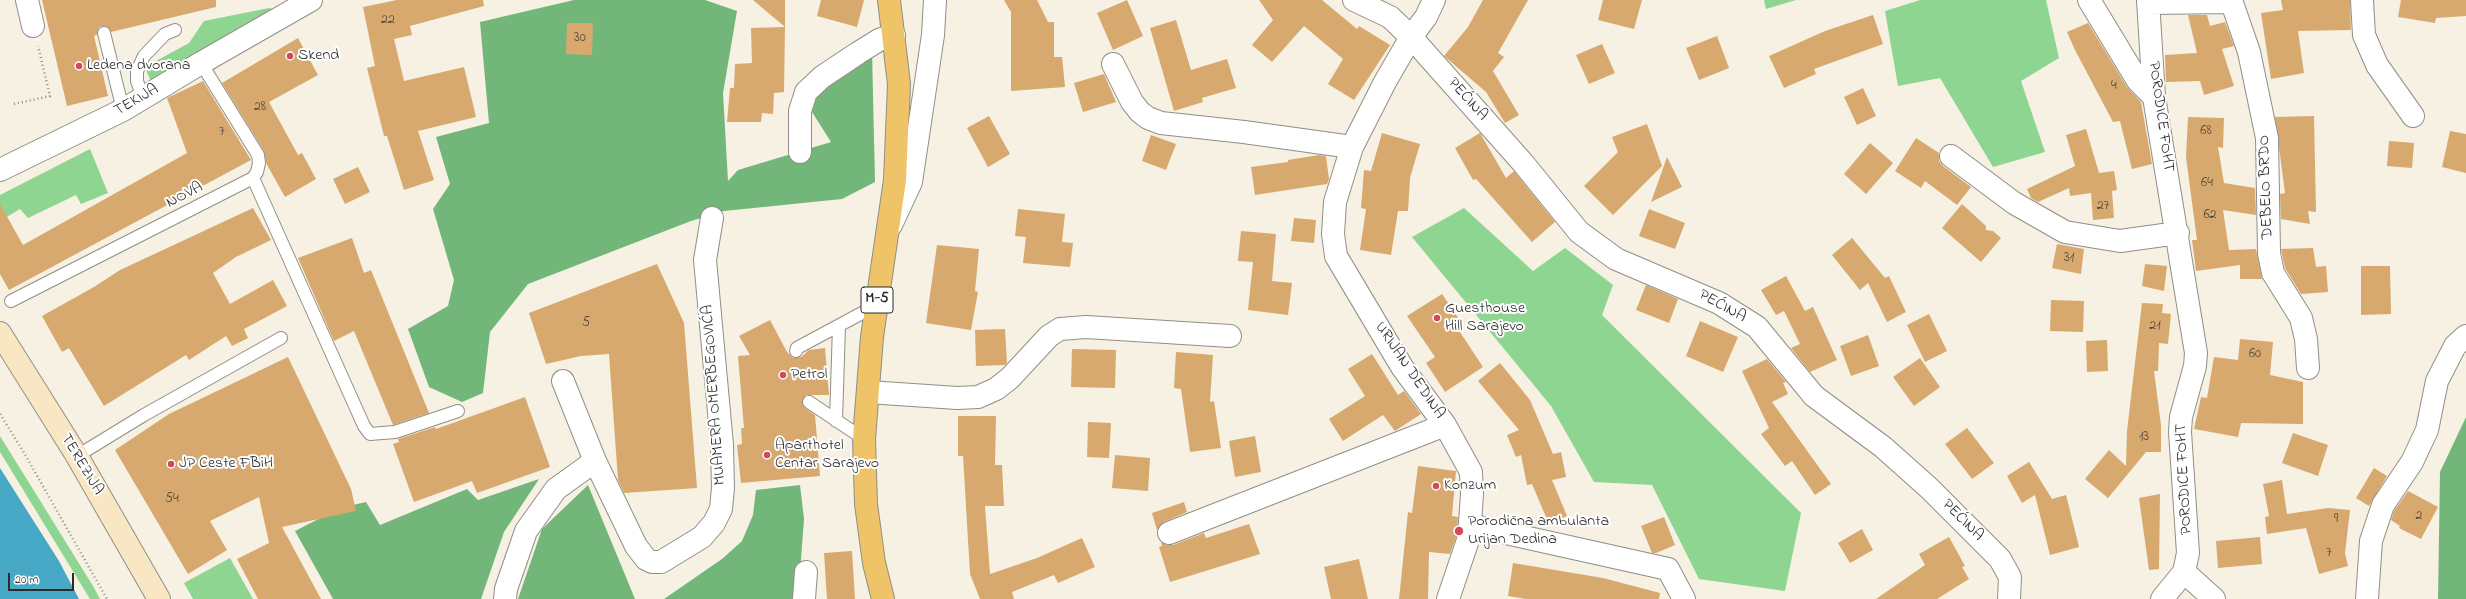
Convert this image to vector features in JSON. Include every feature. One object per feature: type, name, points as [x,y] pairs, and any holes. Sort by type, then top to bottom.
[{"type":"main road","name":"M-5","points":[[883,599],[874,563],[866,504],[864,439],[877,305],[895,180],[899,84],[889,0]]},
{"type":"main road","name":"TEREZIJA","points":[[0,333],[77,456],[159,599]]},
{"type":"street","points":[[27,0],[33,26]]},
{"type":"street","name":"TEKIJA","points":[[0,170],[123,110],[311,0]]},
{"type":"street","points":[[889,227],[911,182],[933,35],[936,0]]},
{"type":"street","name":"PEĆINA","points":[[1354,0],[1390,17],[1411,37],[1523,163],[1579,232],[1616,259],[1719,303],[1757,327],[1814,396],[1883,447],[1929,488],[2000,559],[2010,577],[2008,599]]},
{"type":"street","name":"URIJAN DEDINA","points":[[1434,0],[1426,17],[1411,37],[1385,82],[1352,147],[1335,202],[1333,234],[1336,256],[1402,367],[1445,425],[1471,472],[1472,494],[1470,525],[1462,559],[1448,599]]},
{"type":"street","points":[[2090,0],[2138,81],[2154,97]]},
{"type":"street","points":[[2362,0],[2364,35],[2377,65],[2413,116]]},
{"type":"street","name":"DEBELO BRDO","points":[[2148,2],[2231,1],[2249,52],[2267,138],[2269,253],[2273,273],[2301,318],[2306,340],[2308,368]]},
{"type":"street","name":"PORODICE FOHT","points":[[2148,2],[2154,97],[2178,233],[2196,352],[2195,366],[2181,417],[2188,553],[2184,572],[2162,599]]},
{"type":"street","points":[[800,152],[800,111],[806,92],[822,77],[858,53],[879,40],[894,35]]},
{"type":"street","points":[[1113,64],[1132,102],[1140,112],[1148,118],[1161,123],[1244,132],[1352,147]]},
{"type":"street","points":[[1951,156],[2014,203],[2065,232],[2120,241],[2178,233]]},
{"type":"street","name":"MUAMERA OMERBEGOVIĆA","points":[[563,381],[595,461],[636,546],[652,562],[661,562],[702,537],[714,523],[721,509],[723,488],[722,445],[705,260],[712,218]]},
{"type":"street","points":[[868,392],[956,398],[978,397],[996,389],[1010,378],[1049,336],[1060,329],[1086,327],[1230,336]]},
{"type":"street","points":[[2367,599],[2371,541],[2383,505],[2412,462],[2427,430],[2437,381],[2455,346],[2466,336]]},
{"type":"street","points":[[1169,533],[1445,425]]},
{"type":"street","points":[[505,599],[506,589],[526,532],[556,489],[595,461]]},
{"type":"street","points":[[1470,525],[1668,569],[1674,577],[1684,599]]},
{"type":"street","points":[[804,599],[806,572]]},
{"type":"street","points":[[2184,572],[2214,599]]},
{"type":"lane","points":[[143,98],[138,81],[138,71],[144,56],[165,34],[175,30]]},
{"type":"lane","points":[[104,33],[123,110]]},
{"type":"lane","points":[[201,63],[258,155],[259,163],[257,172],[253,178],[364,426],[370,434],[396,432],[458,411]]},
{"type":"lane","name":"NOVA","points":[[11,301],[253,178]]},
{"type":"lane","points":[[796,351],[797,348],[877,305]]},
{"type":"lane","points":[[836,421],[839,326]]},
{"type":"lane","points":[[77,456],[144,415],[281,338]]},
{"type":"lane","points":[[809,402],[864,439]]},
{"type":"path","points":[[14,104],[50,96],[40,54]]},
{"type":"path","points":[[0,414],[23,451],[107,599]]},
{"type":"green space","points":[[574,0],[705,0],[737,11],[723,93],[728,181],[738,170],[831,142],[812,112],[822,79],[872,50],[875,182],[842,199],[724,211],[691,221],[528,284],[490,332],[483,393],[462,402],[429,387],[408,329],[448,306],[454,280],[433,209],[450,184],[436,137],[489,123],[480,22]]},
{"type":"green space","points":[[1764,0],[1796,0],[1766,9]]},
{"type":"green space","points":[[1920,0],[2046,0],[2059,58],[2021,81],[2045,152],[1993,167],[1940,78],[1898,86],[1885,11]]},
{"type":"green space","points":[[269,8],[281,11],[151,82],[145,67],[189,43],[204,21]]},
{"type":"green space","points":[[90,149],[108,193],[81,204],[76,195],[28,218],[20,209],[0,221],[0,195]]},
{"type":"green space","points":[[1464,208],[1533,271],[1565,248],[1613,285],[1602,315],[1801,513],[1785,591],[1699,579],[1652,485],[1594,482],[1551,406],[1412,237]]},
{"type":"green space","points":[[2466,417],[2466,599],[2438,599],[2440,472]]},
{"type":"green space","points":[[0,436],[100,599],[90,599],[0,452]]},
{"type":"green space","points":[[539,479],[504,532],[481,599],[333,599],[295,531],[340,508],[366,502],[380,525],[467,489],[478,500]]},
{"type":"green space","points":[[588,485],[635,599],[518,599],[542,529]]},
{"type":"green space","points":[[800,485],[804,519],[798,599],[664,599],[722,559],[742,541],[753,515],[756,490]]},
{"type":"green space","points":[[230,558],[253,599],[193,599],[184,583]]},
{"type":"water","points":[[0,468],[59,561],[79,599],[0,599]]},
{"type":"building","name":"Ledena dvorana","points":[[42,0],[216,0],[216,7],[111,32],[106,26],[99,27],[97,35],[94,36],[108,96],[67,106]]},
{"type":"building","points":[[397,0],[483,0],[484,6],[410,26],[412,35],[394,39],[404,81],[464,67],[476,117],[418,131],[434,180],[404,190],[387,136],[384,136],[367,68],[375,66],[363,7]]},
{"type":"building","points":[[753,0],[785,0],[785,27]]},
{"type":"building","points":[[821,0],[864,0],[857,27],[817,16]]},
{"type":"building","points":[[1004,0],[1037,0],[1048,22],[1054,22],[1054,57],[1062,57],[1065,87],[1011,91],[1011,12]]},
{"type":"building","points":[[1127,0],[1143,36],[1113,50],[1097,13]]},
{"type":"building","points":[[1259,0],[1322,0],[1357,29],[1359,26],[1390,45],[1354,100],[1328,84],[1343,59],[1304,26],[1272,62],[1252,45],[1273,20]]},
{"type":"building","points":[[1483,0],[1528,0],[1498,53],[1504,57],[1493,71],[1519,115],[1505,123],[1486,92],[1444,56],[1468,27]]},
{"type":"building","points":[[1603,0],[1642,0],[1634,29],[1598,20]]},
{"type":"building","points":[[2281,0],[2350,0],[2351,30],[2298,31],[2304,73],[2271,79],[2261,13],[2283,10]]},
{"type":"building","points":[[2401,0],[2466,0],[2466,16],[2436,18],[2435,23],[2398,17]]},
{"type":"building","points":[[1873,15],[1883,44],[1814,69],[1816,74],[1784,88],[1769,56],[1825,31]]},
{"type":"building","points":[[2188,15],[2207,15],[2210,26],[2225,22],[2234,46],[2222,49],[2234,86],[2204,95],[2200,81],[2166,82],[2165,55],[2197,53]]},
{"type":"building","points":[[1176,20],[1191,70],[1227,59],[1236,88],[1202,98],[1203,102],[1174,111],[1150,28]]},
{"type":"building","points":[[567,23],[593,23],[592,55],[566,54]]},
{"type":"building","points":[[2088,23],[2127,87],[2141,102],[2152,164],[2132,169],[2120,121],[2113,122],[2075,50],[2067,32]]},
{"type":"building","points":[[785,27],[784,92],[774,93],[773,114],[762,113],[761,122],[727,122],[730,88],[734,88],[735,64],[752,63],[751,28]]},
{"type":"building","points":[[1717,36],[1729,68],[1699,80],[1686,48]]},
{"type":"building","points":[[298,38],[318,75],[269,102],[298,155],[302,153],[316,179],[285,197],[266,163],[264,151],[222,83]]},
{"type":"building","points":[[1602,44],[1615,73],[1589,84],[1576,55]]},
{"type":"building","points":[[1104,74],[1116,102],[1083,112],[1074,83]]},
{"type":"building","points":[[203,81],[251,160],[9,290],[0,274],[0,204],[23,245],[187,153],[167,98]]},
{"type":"building","points":[[1863,88],[1876,116],[1857,125],[1844,97]]},
{"type":"building","points":[[989,116],[1010,154],[988,167],[967,128]]},
{"type":"building","points":[[2314,116],[2316,212],[2308,211],[2310,224],[2281,219],[2280,194],[2285,193],[2275,117]]},
{"type":"building","points":[[2188,117],[2224,118],[2223,148],[2218,147],[2224,183],[2255,188],[2256,215],[2223,210],[2229,250],[2256,249],[2262,279],[2240,279],[2240,265],[2196,271],[2192,240],[2197,240],[2186,157]]},
{"type":"building","points":[[1647,124],[1662,166],[1613,215],[1584,186],[1618,152],[1612,137]]},
{"type":"building","points":[[2086,129],[2099,173],[2114,171],[2117,190],[2112,191],[2114,218],[2093,220],[2091,193],[2070,196],[2069,188],[2038,202],[2031,198],[2027,189],[2075,166],[2066,135]]},
{"type":"building","points":[[2450,131],[2466,134],[2466,173],[2442,167]]},
{"type":"building","points":[[1382,133],[1420,144],[1410,178],[1408,211],[1398,211],[1391,255],[1360,250],[1366,209],[1361,208],[1364,170],[1371,171]]},
{"type":"building","points":[[1480,133],[1506,178],[1514,171],[1555,222],[1532,242],[1476,179],[1473,180],[1455,148]]},
{"type":"building","points":[[1151,135],[1176,144],[1166,170],[1142,161]]},
{"type":"building","points":[[1916,138],[1939,153],[1939,161],[1943,166],[1971,187],[1957,205],[1925,181],[1921,188],[1895,171]]},
{"type":"building","points":[[2389,141],[2414,143],[2412,168],[2387,166]]},
{"type":"building","points":[[1870,143],[1893,163],[1866,194],[1844,174]]},
{"type":"building","points":[[1319,155],[1326,156],[1329,179],[1327,184],[1255,195],[1251,167],[1288,162],[1288,160]]},
{"type":"building","points":[[1667,157],[1682,187],[1651,202]]},
{"type":"building","points":[[358,167],[370,192],[345,204],[333,179]]},
{"type":"building","points":[[1962,204],[1986,226],[1986,230],[1993,231],[2001,238],[1981,262],[1942,228]]},
{"type":"building","points":[[253,208],[271,240],[236,257],[213,273],[230,304],[273,280],[287,306],[244,329],[248,338],[232,346],[226,336],[189,360],[186,355],[104,406],[69,348],[62,352],[42,316],[94,287],[120,270]]},
{"type":"building","points":[[1018,209],[1065,214],[1062,242],[1073,243],[1070,267],[1023,263],[1026,237],[1015,236]]},
{"type":"building","points":[[1649,209],[1685,223],[1675,249],[1639,236]]},
{"type":"building","points":[[1294,218],[1316,220],[1314,243],[1291,241]]},
{"type":"building","points":[[1241,231],[1276,234],[1272,281],[1292,283],[1288,315],[1248,310],[1253,262],[1238,261]]},
{"type":"building","points":[[352,238],[364,273],[371,270],[429,413],[393,425],[354,331],[334,341],[298,258]]},
{"type":"building","points":[[1852,238],[1885,278],[1889,276],[1906,312],[1887,322],[1868,283],[1860,290],[1832,255]]},
{"type":"building","points":[[2057,244],[2084,249],[2081,274],[2052,268]]},
{"type":"building","points":[[937,245],[979,249],[975,291],[978,292],[971,330],[926,323]]},
{"type":"building","points":[[2313,248],[2316,267],[2326,266],[2328,292],[2301,294],[2285,268],[2281,249]]},
{"type":"building","points":[[657,264],[684,323],[697,488],[624,493],[618,480],[609,354],[581,356],[546,364],[529,313]]},
{"type":"building","points":[[2145,264],[2167,266],[2164,291],[2142,286]]},
{"type":"building","points":[[2361,266],[2390,266],[2391,314],[2361,315]]},
{"type":"building","points":[[1786,276],[1805,311],[1813,307],[1837,360],[1810,372],[1791,348],[1800,344],[1784,311],[1776,315],[1761,290]]},
{"type":"building","points":[[1646,285],[1678,299],[1669,323],[1636,310]]},
{"type":"building","points":[[1442,294],[1461,322],[1456,326],[1483,367],[1445,392],[1426,363],[1435,357],[1407,316]]},
{"type":"building","points":[[2051,300],[2084,301],[2083,332],[2050,331]]},
{"type":"building","points":[[2142,303],[2163,304],[2162,313],[2171,314],[2168,344],[2159,343],[2158,371],[2154,371],[2161,425],[2161,452],[2146,452],[2108,498],[2085,479],[2109,450],[2126,466],[2127,431]]},
{"type":"building","points":[[1929,314],[1947,351],[1925,362],[1907,325]]},
{"type":"building","points":[[770,320],[787,352],[793,358],[801,357],[809,350],[825,348],[829,395],[806,395],[802,402],[805,408],[815,415],[820,476],[741,483],[737,445],[742,444],[741,428],[744,428],[738,356],[750,355],[739,336]]},
{"type":"building","points":[[1700,321],[1738,337],[1723,372],[1686,356]]},
{"type":"building","points":[[1005,329],[1007,363],[1005,365],[976,366],[975,330]]},
{"type":"building","points":[[1868,335],[1879,366],[1851,376],[1840,346]]},
{"type":"building","points":[[2240,339],[2273,342],[2270,375],[2303,382],[2303,424],[2241,423],[2238,437],[2194,429],[2201,397],[2207,398],[2214,357],[2238,360]]},
{"type":"building","points":[[2107,340],[2108,371],[2087,372],[2086,341]]},
{"type":"building","points":[[1072,349],[1116,350],[1115,388],[1071,387]]},
{"type":"building","points":[[1176,352],[1213,355],[1210,402],[1214,401],[1221,448],[1190,452],[1181,389],[1174,388]]},
{"type":"building","points":[[1372,354],[1398,395],[1404,391],[1421,414],[1395,431],[1383,415],[1343,441],[1329,419],[1365,396],[1348,369]]},
{"type":"building","points":[[288,357],[351,489],[356,511],[282,527],[321,599],[258,599],[237,559],[269,543],[259,497],[210,521],[227,550],[188,574],[115,450],[169,414]]},
{"type":"building","points":[[1920,358],[1940,387],[1914,406],[1893,377]]},
{"type":"building","points":[[1767,359],[1786,382],[1783,383],[1788,394],[1772,402],[1831,484],[1815,495],[1792,461],[1785,466],[1761,434],[1769,428],[1742,371]]},
{"type":"building","points":[[1500,363],[1530,400],[1553,454],[1561,452],[1566,477],[1552,480],[1567,516],[1549,524],[1532,484],[1527,485],[1521,455],[1516,457],[1507,435],[1519,430],[1478,381]]},
{"type":"building","points":[[525,397],[550,467],[477,493],[472,481],[414,502],[393,444],[399,442],[398,439],[435,427],[436,429]]},
{"type":"building","points":[[958,416],[996,416],[995,465],[1002,465],[1004,506],[985,506],[990,574],[1037,558],[1082,538],[1095,567],[1058,583],[1054,575],[1012,592],[1014,599],[980,599],[970,574],[963,456],[958,456]]},
{"type":"building","points":[[1088,422],[1111,423],[1109,458],[1087,457]]},
{"type":"building","points":[[1967,428],[1994,463],[1972,479],[1945,444]]},
{"type":"building","points":[[2293,433],[2328,445],[2318,476],[2282,463]]},
{"type":"building","points":[[1255,436],[1261,472],[1235,477],[1229,441]]},
{"type":"building","points":[[1115,455],[1150,458],[1148,491],[1112,488]]},
{"type":"building","points":[[2029,462],[2052,499],[2066,495],[2079,547],[2050,555],[2035,495],[2022,503],[2007,476]]},
{"type":"building","points":[[1418,466],[1456,471],[1452,516],[1458,517],[1457,535],[1450,554],[1429,552],[1428,599],[1399,599],[1408,512],[1412,513]]},
{"type":"building","points":[[2374,468],[2387,476],[2369,506],[2356,498]]},
{"type":"building","points":[[2282,480],[2287,514],[2328,508],[2350,510],[2345,553],[2348,566],[2319,574],[2306,528],[2267,534],[2265,517],[2269,516],[2263,484]]},
{"type":"building","points":[[2408,491],[2438,507],[2421,539],[2399,528],[2400,526],[2391,520],[2394,511]]},
{"type":"building","points":[[2160,494],[2159,569],[2149,570],[2139,498]]},
{"type":"building","points":[[1184,502],[1187,512],[1164,522],[1157,530],[1152,513]]},
{"type":"building","points":[[1664,517],[1675,545],[1656,553],[1652,553],[1641,526]]},
{"type":"building","points":[[1249,524],[1260,554],[1170,582],[1159,547],[1162,546],[1161,542],[1167,545],[1173,545],[1204,533],[1206,538]]},
{"type":"building","points":[[1862,529],[1873,550],[1850,563],[1838,543]]},
{"type":"building","points":[[1949,537],[1965,566],[1962,567],[1969,579],[1937,599],[1876,599],[1925,565],[1919,554]]},
{"type":"building","points":[[2260,537],[2262,564],[2218,568],[2216,541]]},
{"type":"building","points":[[852,551],[855,599],[827,599],[824,553]]},
{"type":"building","points":[[1359,559],[1368,599],[1331,599],[1324,567]]},
{"type":"building","points":[[1513,563],[1603,578],[1660,593],[1659,599],[1526,599],[1508,596]]},
{"type":"place","name":"Skend","points":[[290,56]]},
{"type":"place","name":"Ledena dvorana","points":[[79,66]]},
{"type":"place","name":"Guesthouse Hill Sarajevo","points":[[1437,318]]},
{"type":"place","name":"Petrol","points":[[783,375]]},
{"type":"place","name":"Aparthotel Centar Sarajevo","points":[[767,455]]},
{"type":"place","name":"JP Ceste FBiH","points":[[171,464]]},
{"type":"place","name":"Konzum","points":[[1436,486]]},
{"type":"place","name":"Porodična ambulanta Urijan Dedina","points":[[1459,531]]}]
